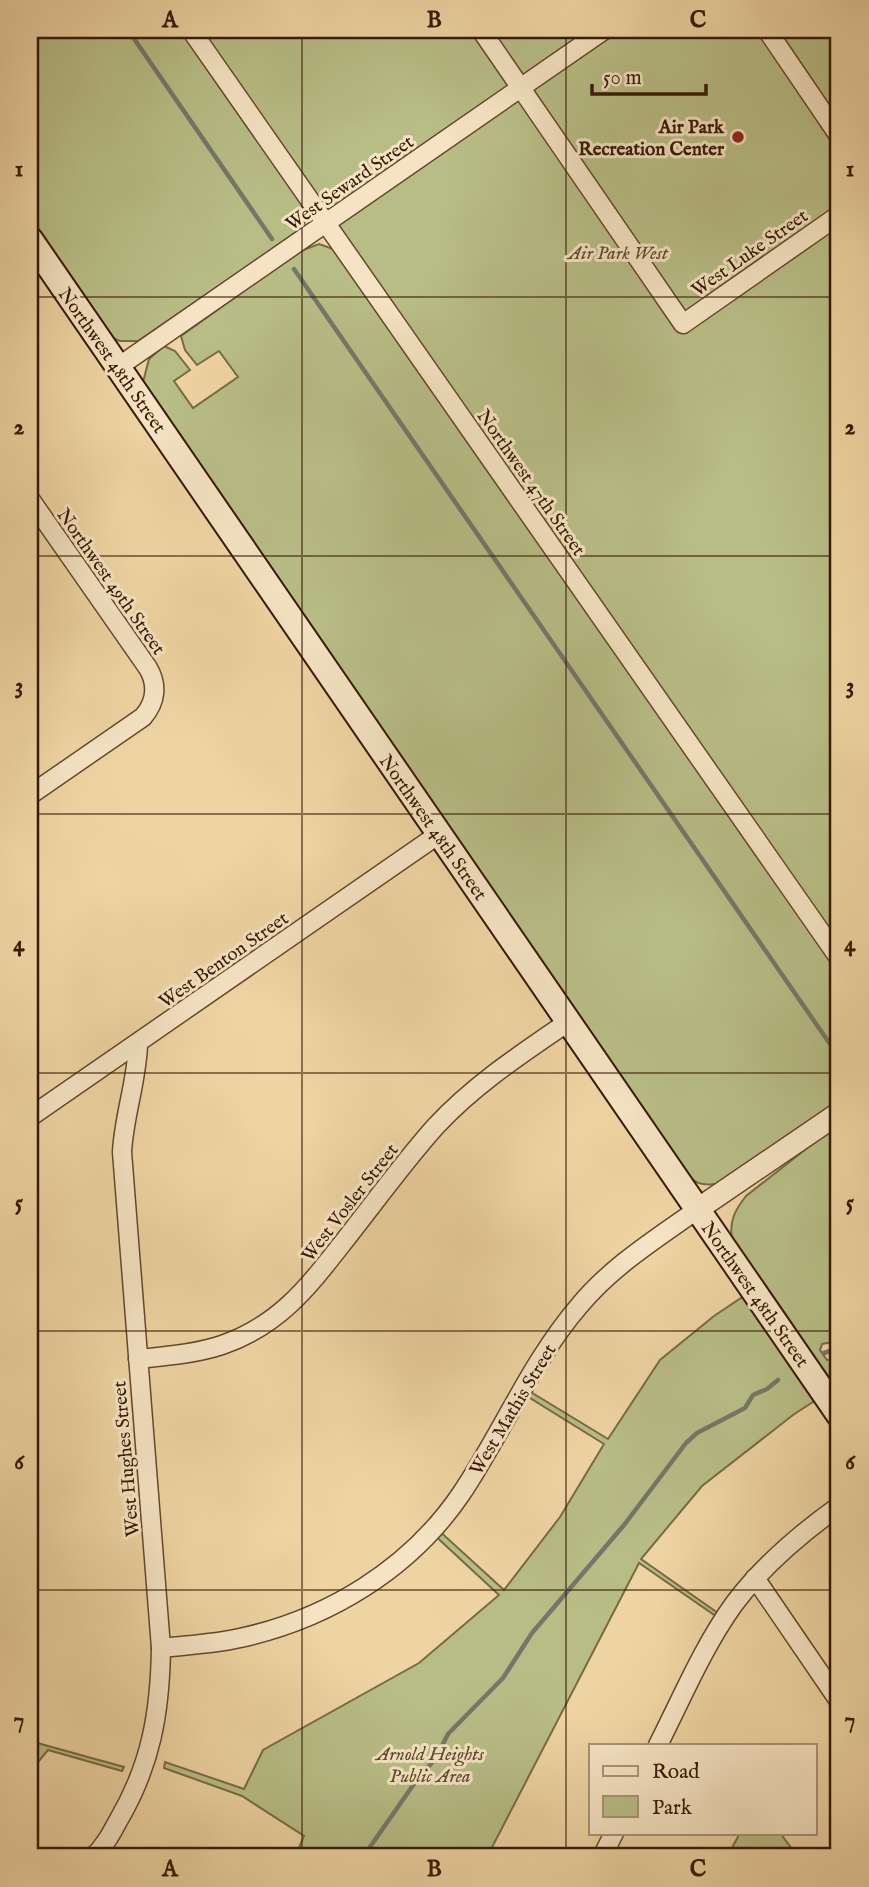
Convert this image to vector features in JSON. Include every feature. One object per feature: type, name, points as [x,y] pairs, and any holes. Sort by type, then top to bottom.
[{"type":"main road","name":"Northwest 48th Street","points":[[30,239],[839,1415]]},
{"type":"street","name":"Northwest 47th Street","points":[[191,30],[839,958]]},
{"type":"street","points":[[481,30],[521,87]]},
{"type":"street","name":"West Seward Street","points":[[118,367],[604,30]]},
{"type":"street","points":[[767,30],[839,136]]},
{"type":"street","name":"West Luke Street","points":[[521,87],[683,324],[839,215]]},
{"type":"street","name":"Northwest 49th Street","points":[[30,499],[148,668],[155,689],[151,707],[143,717],[30,795]]},
{"type":"street","name":"West Benton Street","points":[[30,1117],[439,834]]},
{"type":"street","name":"West Vosler Street","points":[[138,1359],[193,1352],[222,1345],[279,1316],[307,1289],[435,1128],[489,1077],[568,1022]]},
{"type":"street","name":"West Hughes Street","points":[[100,1856],[132,1796],[148,1756],[158,1706],[161,1648],[122,1152],[123,1128],[135,1077],[138,1044]]},
{"type":"street","name":"West Mathis Street","points":[[161,1648],[239,1639],[287,1625],[332,1606],[385,1573],[435,1527],[461,1494],[556,1336],[610,1273],[839,1113]]},
{"type":"street","points":[[659,1744],[723,1621],[755,1578],[791,1543],[839,1506]]},
{"type":"street","points":[[755,1578],[839,1701]]},
{"type":"street","points":[[602,1857],[614,1834]]},
{"type":"green space","points":[[30,30],[184,30],[305,207],[305,220],[299,231],[138,341],[120,341],[110,337],[44,242],[30,216]]},
{"type":"green space","name":"Air Park West","points":[[191,30],[839,30],[839,958]]},
{"type":"green space","points":[[319,244],[336,250],[839,974],[839,1101],[717,1184],[698,1183],[682,1170],[143,382],[149,359],[164,346],[175,351],[190,370],[174,381],[193,408],[238,377],[219,351],[197,365],[185,350],[181,336],[298,252]]},
{"type":"green space","points":[[839,1123],[839,1341],[822,1344],[820,1350],[827,1360],[839,1359],[839,1396],[732,1239],[731,1227],[746,1196]]},
{"type":"green space","name":"Arnold Heights Public Area","points":[[753,1290],[825,1394],[793,1415],[702,1486],[641,1559],[725,1618],[723,1621],[639,1563],[487,1857],[295,1857],[304,1836],[242,1796],[164,1768],[165,1762],[244,1789],[263,1750],[419,1663],[499,1595],[430,1531],[435,1527],[504,1590],[560,1517],[604,1444],[522,1393],[524,1388],[608,1439],[660,1360],[714,1316]]},
{"type":"green space","points":[[30,1741],[124,1767],[122,1771],[48,1750],[30,1772]]},
{"type":"green space","points":[[739,1834],[781,1834],[798,1857],[727,1857]]},
{"type":"waterway","points":[[128,30],[272,239]]},
{"type":"waterway","points":[[294,269],[839,1057]]},
{"type":"waterway","points":[[824,1353],[839,1348]]},
{"type":"waterway","points":[[363,1857],[416,1781],[436,1758],[448,1734],[503,1678],[532,1633],[624,1525],[686,1443],[697,1433],[745,1408],[753,1395],[778,1380]]},
{"type":"place","name":"Air Park Recreation Center","points":[[738,137]]}]
